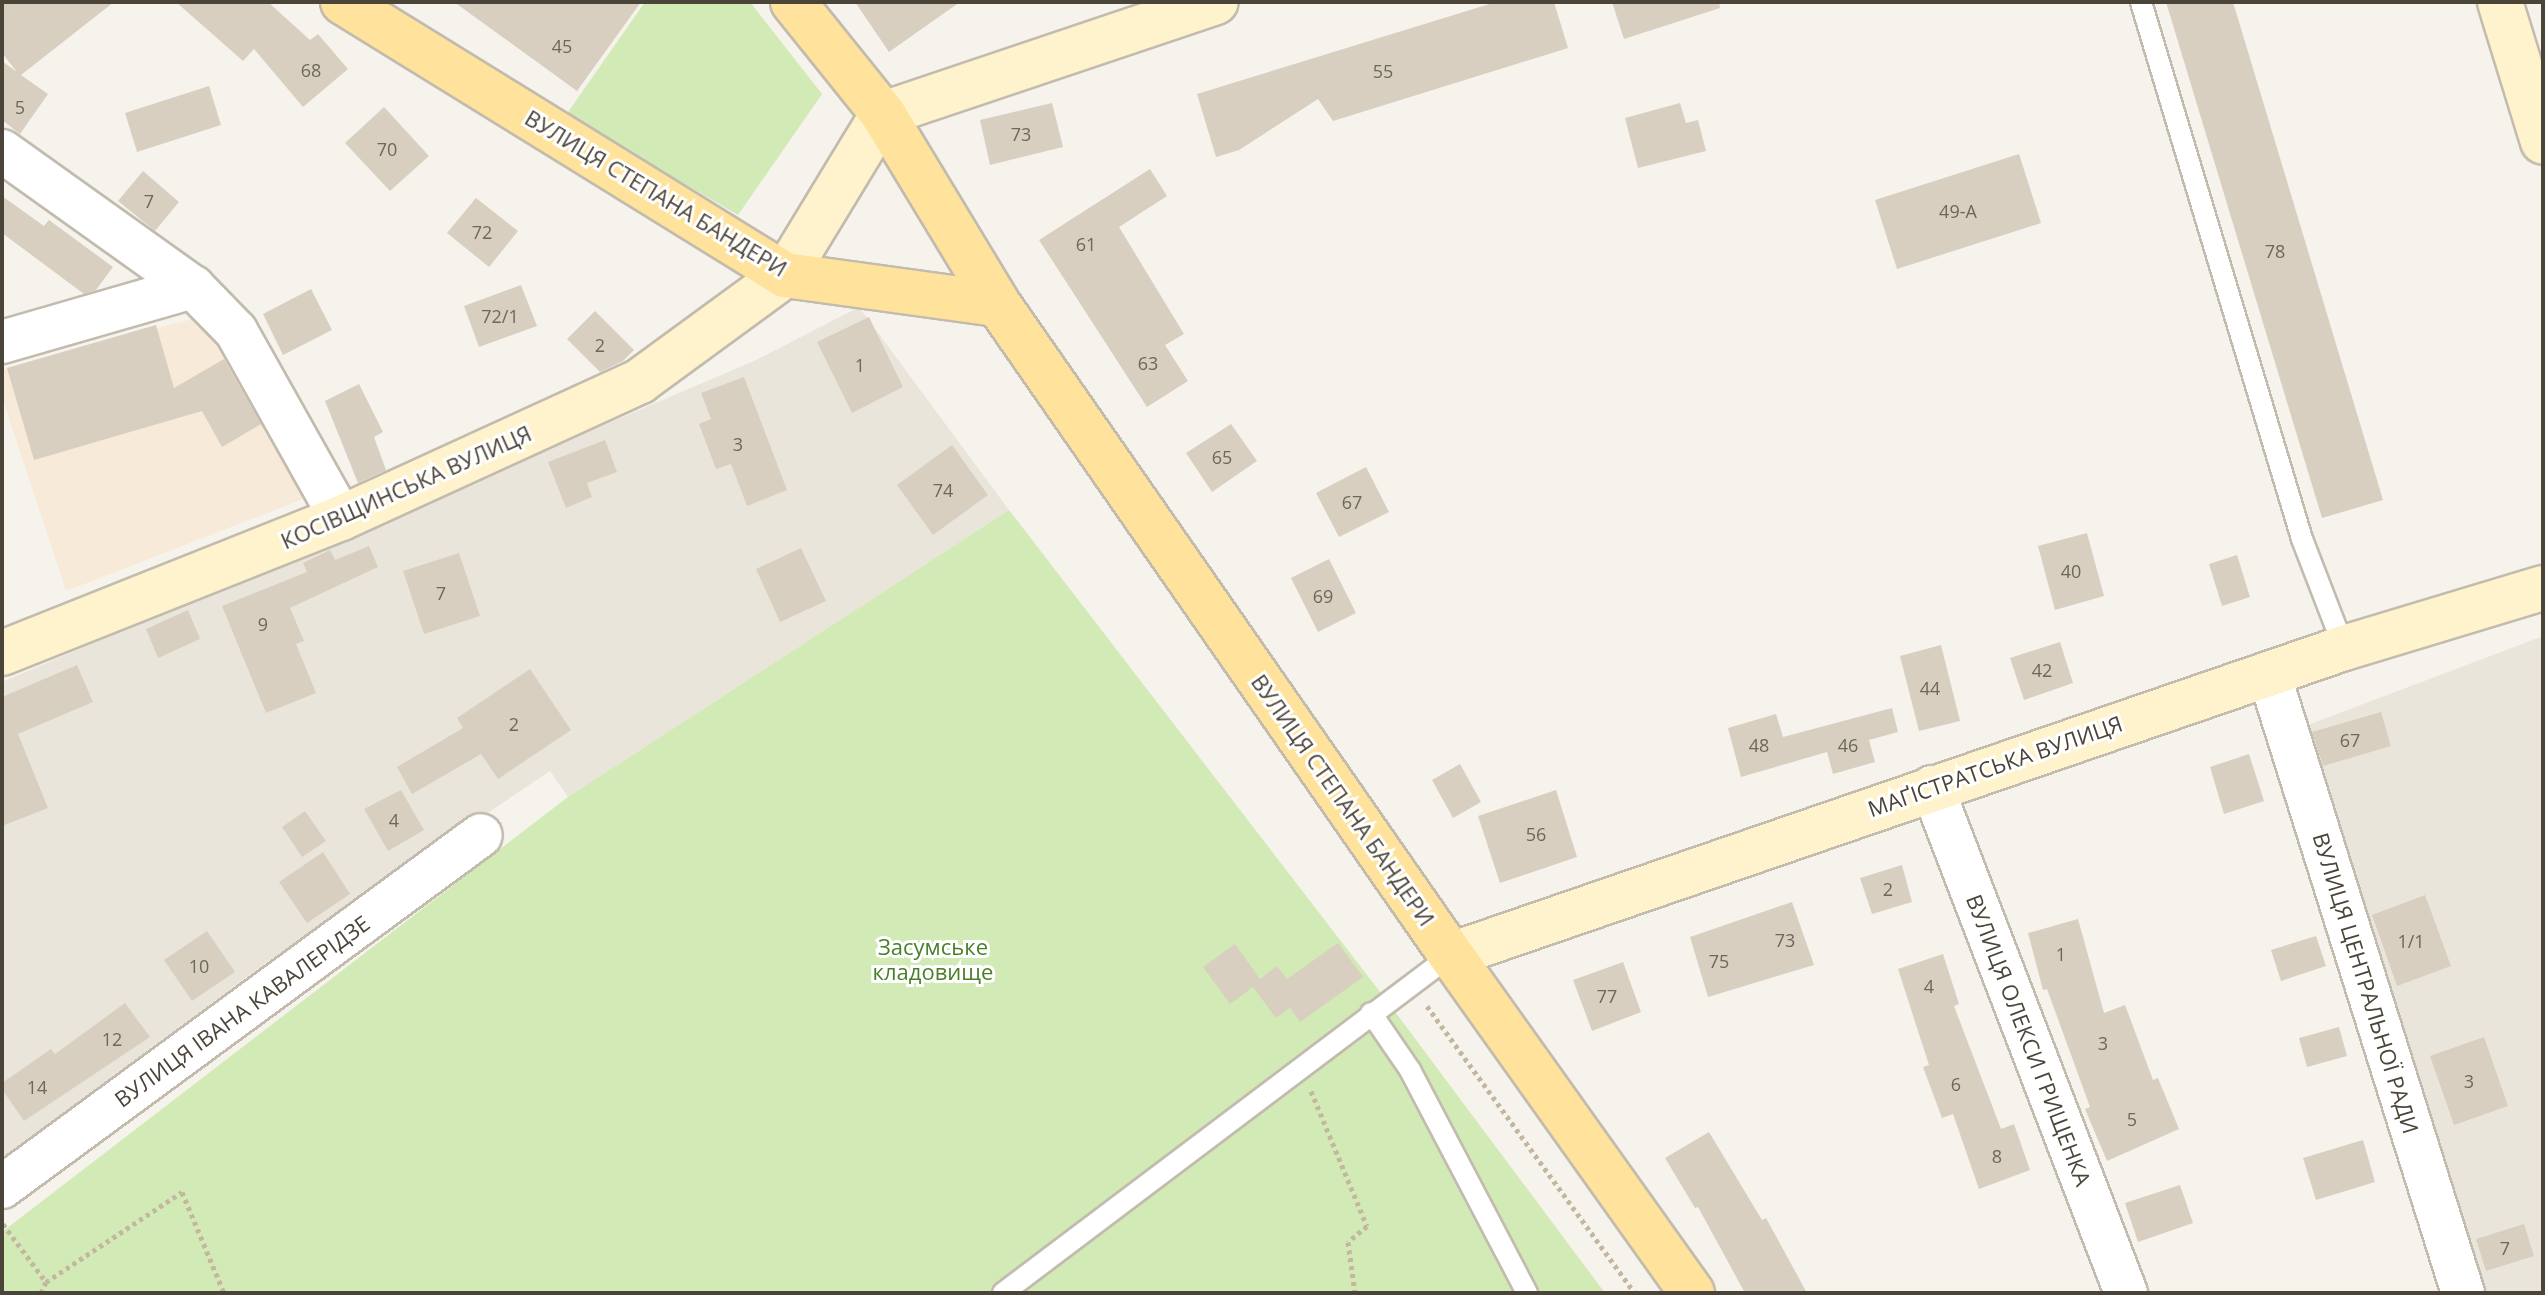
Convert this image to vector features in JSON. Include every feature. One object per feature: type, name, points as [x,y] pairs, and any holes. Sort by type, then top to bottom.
[{"type":"main road","name":"ВУЛИЦЯ СТЕПАНА БАНДЕРИ","points":[[343,2],[785,275],[998,304]]},
{"type":"main road","name":"ВУЛИЦЯ СТЕПАНА БАНДЕРИ","points":[[793,2],[883,114],[998,304],[1451,955],[1692,1293]]},
{"type":"street","points":[[785,275],[883,114],[1216,2]]},
{"type":"street","points":[[2500,2],[2543,142]]},
{"type":"street","points":[[2,151],[193,287],[236,331],[341,518]]},
{"type":"street","name":"КОСІВЩИНСЬКА ВУЛИЦЯ","points":[[2,653],[341,518],[640,381],[785,275]]},
{"type":"street","points":[[2,342],[193,287]]},
{"type":"street","name":"МАҐІСТРАТСЬКА ВУЛИЦЯ","points":[[1451,955],[1932,787],[2344,648],[2543,588]]},
{"type":"street","name":"ВУЛИЦЯ ЦЕНТРАЛЬНОЇ РАДИ","points":[[2269,674],[2463,1293]]},
{"type":"street","name":"ВУЛИЦЯ ОЛЕКСИ ГРИЩЕНКА","points":[[1932,787],[2126,1293]]},
{"type":"street","name":"ВУЛИЦЯ ІВАНА КАВАЛЕРІДЗЕ","points":[[2,1187],[481,835]]},
{"type":"lane","points":[[2141,2],[2302,539],[2344,648]]},
{"type":"lane","points":[[1003,1293],[1451,955]]},
{"type":"lane","points":[[1371,1013],[1410,1070],[1527,1293]]},
{"type":"path","points":[[1411,984],[1635,1293]]},
{"type":"path","points":[[1301,1068],[1367,1226],[1348,1242],[1355,1293]]},
{"type":"path","points":[[41,1293],[46,1282],[182,1192],[224,1293]]},
{"type":"path","points":[[2,1223],[46,1282]]},
{"type":"shaded area","points":[[859,307],[1009,510],[568,797],[550,771],[267,962],[2,1158],[2,682],[754,361]]},
{"type":"shaded area","points":[[200,317],[308,497],[66,591],[2,397],[2,370]]},
{"type":"shaded area","points":[[2543,636],[2543,1293],[2485,1293],[2305,726]]},
{"type":"green space","points":[[645,2],[750,2],[822,94],[738,215],[566,115]]},
{"type":"green space","name":"Засумське кладовище","points":[[1009,510],[1387,1001],[1605,1293],[2,1293],[2,1232],[568,797]]},
{"type":"building","points":[[2,2],[114,2],[21,75],[48,94],[20,134],[2,120],[2,61],[17,72],[2,53]]},
{"type":"building","points":[[176,2],[268,2],[310,40],[318,34],[348,69],[303,107],[254,49],[243,61]]},
{"type":"building","points":[[454,2],[641,2],[577,91]]},
{"type":"building","points":[[855,2],[960,2],[889,52]]},
{"type":"building","points":[[1496,2],[1554,2],[1568,48],[1333,121],[1318,99],[1239,150],[1216,157],[1197,94]]},
{"type":"building","points":[[1612,2],[1719,2],[1720,8],[1624,39]]},
{"type":"building","points":[[2166,2],[2233,2],[2383,500],[2322,518]]},
{"type":"building","points":[[209,86],[221,125],[137,152],[125,113]]},
{"type":"building","points":[[1052,103],[1063,147],[990,165],[980,120]]},
{"type":"building","points":[[1680,103],[1686,123],[1698,120],[1706,151],[1638,168],[1625,118]]},
{"type":"building","points":[[384,107],[429,156],[390,191],[345,143]]},
{"type":"building","points":[[2019,154],[2041,223],[1897,269],[1875,200]]},
{"type":"building","points":[[1150,169],[1167,196],[1119,227],[1184,334],[1165,345],[1188,381],[1147,407],[1039,240]]},
{"type":"building","points":[[143,171],[179,202],[155,231],[118,201]]},
{"type":"building","points":[[2,196],[44,226],[49,220],[113,267],[96,290],[84,294],[2,233]]},
{"type":"building","points":[[476,198],[518,231],[489,267],[447,233]]},
{"type":"building","points":[[521,285],[537,326],[479,347],[464,306]]},
{"type":"building","points":[[311,289],[332,330],[283,355],[263,314]]},
{"type":"building","points":[[595,311],[634,350],[623,361],[600,372],[567,339]]},
{"type":"building","points":[[869,317],[903,387],[852,413],[817,342]]},
{"type":"building","points":[[156,325],[174,388],[224,359],[261,424],[222,447],[202,411],[34,460],[7,368]]},
{"type":"building","points":[[744,377],[787,490],[747,506],[731,464],[716,469],[699,424],[711,419],[701,393]]},
{"type":"building","points":[[359,384],[383,432],[374,437],[386,470],[358,483],[325,401]]},
{"type":"building","points":[[1231,424],[1257,461],[1212,492],[1186,453]]},
{"type":"building","points":[[605,440],[617,472],[587,483],[592,497],[566,508],[548,462]]},
{"type":"building","points":[[952,445],[988,495],[933,535],[897,485]]},
{"type":"building","points":[[1366,467],[1389,512],[1339,537],[1316,493]]},
{"type":"building","points":[[2087,533],[2104,596],[2055,610],[2038,546]]},
{"type":"building","points":[[369,546],[378,567],[290,608],[304,641],[296,644],[316,693],[266,713],[222,606],[307,572],[303,563],[330,550],[335,560]]},
{"type":"building","points":[[801,548],[826,601],[780,622],[756,569]]},
{"type":"building","points":[[459,553],[480,616],[424,634],[403,571]]},
{"type":"building","points":[[2237,555],[2250,597],[2222,606],[2209,564]]},
{"type":"building","points":[[1329,559],[1356,613],[1318,632],[1291,578]]},
{"type":"building","points":[[188,610],[200,639],[158,658],[146,629]]},
{"type":"building","points":[[2060,642],[2073,683],[2024,700],[2010,658]]},
{"type":"building","points":[[1941,645],[1960,721],[1919,731],[1900,656]]},
{"type":"building","points":[[77,665],[93,702],[18,734],[48,808],[2,826],[2,697]]},
{"type":"building","points":[[530,669],[571,730],[498,779],[481,754],[412,794],[397,767],[463,728],[457,718]]},
{"type":"building","points":[[1892,708],[1898,732],[1869,740],[1875,762],[1833,774],[1827,752],[1741,777],[1728,728],[1776,714],[1783,737]]},
{"type":"building","points":[[2381,712],[2391,746],[2323,766],[2312,732]]},
{"type":"building","points":[[2249,754],[2264,801],[2224,814],[2210,767]]},
{"type":"building","points":[[1460,764],[1481,802],[1453,818],[1432,780]]},
{"type":"building","points":[[401,790],[424,830],[388,851],[364,809]]},
{"type":"building","points":[[1556,790],[1577,857],[1500,883],[1478,816]]},
{"type":"building","points":[[305,811],[326,841],[302,857],[282,827]]},
{"type":"building","points":[[323,852],[350,894],[307,923],[279,882]]},
{"type":"building","points":[[1902,865],[1912,902],[1872,914],[1860,878]]},
{"type":"building","points":[[2425,895],[2451,966],[2397,986],[2372,915]]},
{"type":"building","points":[[1792,902],[1814,965],[1708,997],[1690,937]]},
{"type":"building","points":[[2078,919],[2104,1013],[2125,1005],[2153,1080],[2158,1078],[2179,1129],[2107,1161],[2085,1109],[2090,1107],[2047,989],[2043,990],[2028,933]]},
{"type":"building","points":[[207,931],[235,972],[192,1001],[164,960]]},
{"type":"building","points":[[2316,936],[2326,966],[2281,981],[2271,950]]},
{"type":"building","points":[[1338,943],[1363,977],[1300,1022],[1290,1008],[1276,1018],[1253,987],[1230,1004],[1203,967],[1235,944],[1260,979],[1277,966],[1287,979]]},
{"type":"building","points":[[1943,954],[1959,1004],[1954,1006],[2001,1129],[2014,1124],[2030,1170],[1979,1189],[1953,1114],[1942,1118],[1923,1067],[1929,1065],[1898,969]]},
{"type":"building","points":[[1623,962],[1641,1012],[1592,1031],[1573,980]]},
{"type":"building","points":[[125,1003],[150,1037],[24,1121],[2,1089],[2,1083],[51,1049],[55,1054]]},
{"type":"building","points":[[2339,1027],[2347,1056],[2307,1067],[2299,1038]]},
{"type":"building","points":[[2484,1037],[2508,1106],[2454,1125],[2430,1056]]},
{"type":"building","points":[[1709,1132],[1762,1220],[1766,1218],[1807,1293],[1745,1293],[1698,1207],[1695,1208],[1665,1158]]},
{"type":"building","points":[[2363,1140],[2375,1182],[2316,1200],[2303,1158]]},
{"type":"building","points":[[2180,1185],[2193,1223],[2138,1242],[2125,1203]]},
{"type":"building","points":[[2524,1224],[2534,1256],[2486,1271],[2476,1239]]}]
